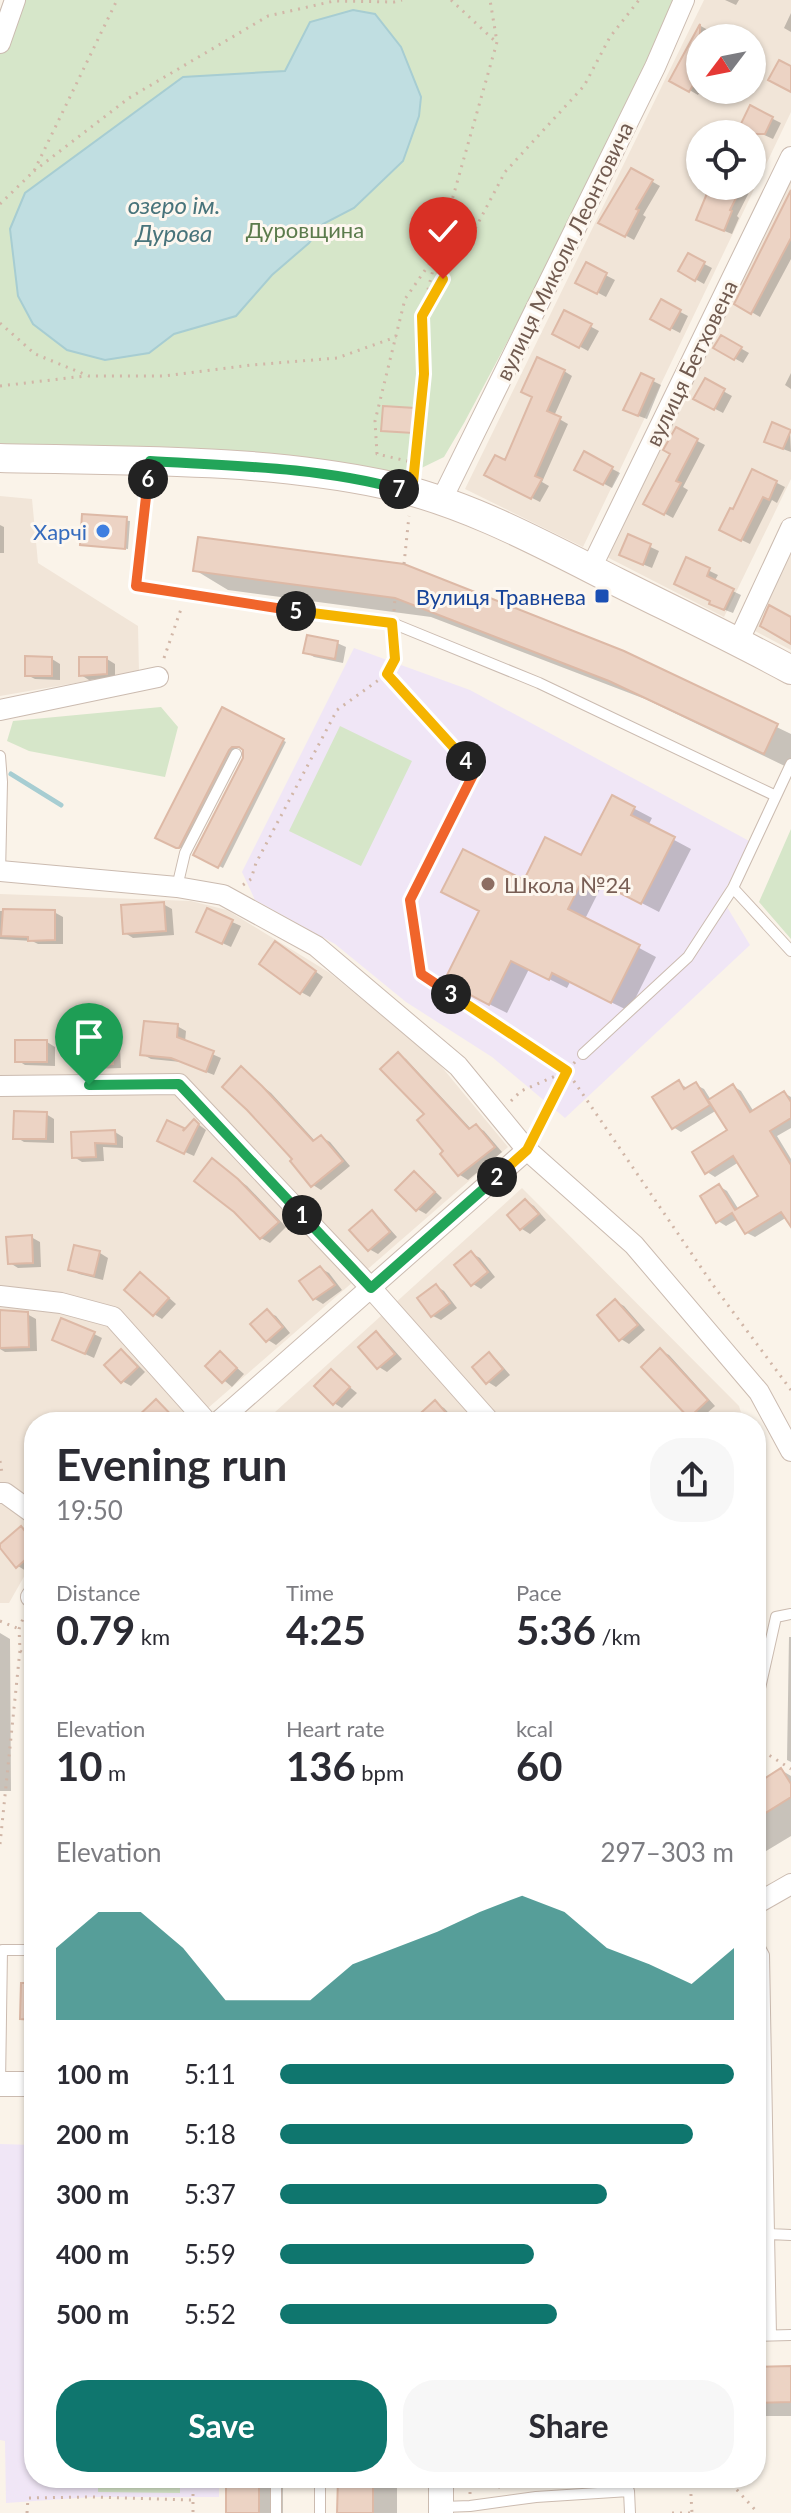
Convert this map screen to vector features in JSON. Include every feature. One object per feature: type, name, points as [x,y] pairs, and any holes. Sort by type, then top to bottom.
[{"type":"main road","points":[[0,458],[150,461],[288,470],[347,478],[412,492],[492,520],[791,670]]},
{"type":"street","points":[[0,43],[15,0]]},
{"type":"street","name":"вулиця Миколи Леонтовича","points":[[441,501],[655,67],[684,0]]},
{"type":"street","name":"вулиця Бетховена","points":[[591,568],[791,157]]},
{"type":"street","points":[[738,642],[791,528]]},
{"type":"street","points":[[0,710],[158,677]]},
{"type":"street","points":[[0,872],[177,887],[223,895],[316,946],[458,1066],[527,1150],[634,1245],[759,1392],[791,1451]]},
{"type":"street","points":[[0,1086],[179,1084],[371,1288],[481,1412]]},
{"type":"street","points":[[229,1412],[527,1150]]},
{"type":"street","points":[[0,1296],[61,1303],[113,1317],[198,1412]]},
{"type":"street","points":[[0,1493],[5,1493],[24,1507]]},
{"type":"street","points":[[766,1898],[791,1884]]},
{"type":"street","points":[[0,2084],[24,2084]]},
{"type":"street","points":[[441,2488],[441,2510]]},
{"type":"lane","points":[[150,461],[136,586],[392,623],[539,683],[776,796]]},
{"type":"lane","points":[[177,887],[185,853],[236,754]]},
{"type":"lane","points":[[0,756],[0,872]]},
{"type":"lane","points":[[583,1054],[688,957],[733,888],[791,764]]},
{"type":"lane","points":[[733,888],[791,951]]},
{"type":"lane","points":[[766,1662],[776,1617],[791,1614]]},
{"type":"lane","points":[[0,2084],[2,1950],[24,1950]]},
{"type":"lane","points":[[766,2067],[771,2335]]},
{"type":"lane","points":[[769,2234],[791,2235]]},
{"type":"lane","points":[[766,2335],[791,2335]]},
{"type":"lane","points":[[276,2488],[276,2513]]},
{"type":"lane","points":[[320,2488],[320,2513]]},
{"type":"lane","points":[[441,2510],[536,2497],[629,2491],[630,2513]]},
{"type":"path","points":[[34,171],[117,0]]},
{"type":"path","points":[[0,204],[34,171],[129,98],[268,16],[334,1],[402,0]]},
{"type":"path","points":[[451,0],[497,42]]},
{"type":"path","points":[[404,564],[424,374],[422,316],[497,42],[490,0]]},
{"type":"path","points":[[422,316],[475,229],[505,172],[584,86],[610,37],[639,0]]},
{"type":"path","points":[[416,463],[377,454],[375,421],[405,299],[437,253]]},
{"type":"path","points":[[0,323],[35,354],[89,376]]},
{"type":"path","points":[[0,386],[89,376],[163,376],[337,358],[396,337]]},
{"type":"path","points":[[158,677],[187,594]]},
{"type":"path","points":[[239,887],[251,879],[256,863],[337,710],[387,674],[395,659],[392,623]]},
{"type":"path","points":[[387,674],[475,771],[410,900],[421,974],[567,1071],[713,1285],[791,1390]]},
{"type":"path","points":[[527,1150],[567,1071],[583,1054]]},
{"type":"path","points":[[521,1091],[567,1071]]},
{"type":"path","points":[[0,1621],[19,1629],[20,1650],[0,1844]]},
{"type":"path","points":[[20,1650],[24,1653]]},
{"type":"path","points":[[766,1753],[791,1769]]},
{"type":"path","points":[[193,2488],[193,2513]]},
{"type":"path","points":[[672,2513],[692,2513],[691,2488]]},
{"type":"path","points":[[735,2488],[758,2513]]},
{"type":"path","points":[[27,2513],[28,2498],[193,2500]]},
{"type":"shaded area","points":[[704,0],[791,0],[791,112],[766,164],[766,120],[686,120],[686,200],[749,200],[583,547],[465,489],[686,37],[686,104],[766,104],[766,24],[692,24]]},
{"type":"shaded area","points":[[791,172],[791,479],[724,617],[607,557]]},
{"type":"shaded area","points":[[0,496],[32,499],[38,563],[138,626],[139,672],[0,696]]},
{"type":"shaded area","points":[[791,539],[791,650],[749,628]]},
{"type":"shaded area","name":"Школа №24","points":[[354,648],[470,690],[751,842],[721,897],[750,945],[565,1118],[492,1057],[406,1002],[335,944],[255,900],[242,872]]},
{"type":"shaded area","points":[[0,894],[191,901],[227,910],[330,973],[436,1060],[508,1147],[203,1412],[24,1412],[24,1577],[9,1603],[0,1603]]},
{"type":"shaded area","points":[[522,1188],[739,1406],[741,1412],[275,1412]]},
{"type":"shaded area","points":[[0,2144],[24,2145],[24,2488],[219,2488],[219,2497],[92,2497],[6,2503],[5,2441],[0,2440]]},
{"type":"green space","name":"Дуровщина","points":[[7,0],[676,0],[583,199],[464,423],[444,457],[405,476],[249,452],[173,447],[0,445],[0,24]]},
{"type":"green space","points":[[161,707],[178,727],[165,777],[29,751],[7,741],[13,721]]},
{"type":"green space","points":[[340,726],[412,761],[361,866],[289,831]]},
{"type":"green space","points":[[791,829],[791,939],[759,902]]},
{"type":"green space","points":[[98,2488],[180,2488],[180,2493],[98,2492]]},
{"type":"water","name":"озеро ім. Дурова","points":[[353,10],[375,14],[401,47],[421,97],[419,116],[403,161],[354,208],[323,224],[309,243],[272,275],[236,316],[174,334],[149,353],[105,360],[67,350],[33,324],[18,296],[10,229],[25,193],[183,77],[285,71],[310,22]]},
{"type":"building","points":[[686,50],[686,90],[669,81]]},
{"type":"building","points":[[779,60],[791,66],[791,92],[768,80]]},
{"type":"building","points":[[750,105],[773,117],[766,132],[766,120],[743,120]]},
{"type":"building","points":[[631,168],[653,180],[636,209],[639,210],[625,237],[598,223]]},
{"type":"building","points":[[791,190],[791,238],[751,314],[734,304]]},
{"type":"building","points":[[704,200],[735,200],[724,231],[696,220]]},
{"type":"building","points":[[688,253],[705,262],[695,281],[678,271]]},
{"type":"building","points":[[586,262],[607,273],[597,294],[575,283]]},
{"type":"building","points":[[661,299],[681,310],[670,330],[650,319]]},
{"type":"building","points":[[564,310],[592,324],[579,348],[552,334]]},
{"type":"building","points":[[721,335],[742,347],[734,360],[713,348]]},
{"type":"building","points":[[537,357],[565,370],[547,411],[561,417],[535,476],[542,479],[531,499],[484,475],[495,455],[505,460],[532,397],[521,392]]},
{"type":"building","points":[[641,373],[654,379],[638,416],[623,410]]},
{"type":"building","points":[[705,378],[725,389],[714,410],[693,399]]},
{"type":"building","points":[[383,406],[415,408],[413,433],[381,431]]},
{"type":"building","points":[[772,422],[791,430],[783,449],[764,442]]},
{"type":"building","points":[[676,427],[698,439],[676,481],[681,483],[664,515],[643,504],[670,454],[663,450]]},
{"type":"building","points":[[584,451],[613,467],[603,485],[574,470]]},
{"type":"building","points":[[752,469],[777,481],[769,500],[763,497],[741,541],[719,530]]},
{"type":"building","name":"Харчі","points":[[82,514],[127,517],[125,549],[80,545]]},
{"type":"building","points":[[628,534],[651,544],[643,565],[619,555]]},
{"type":"building","points":[[198,537],[404,564],[624,651],[778,724],[764,754],[609,681],[395,598],[193,571]]},
{"type":"building","points":[[686,557],[710,568],[707,576],[734,589],[724,610],[674,584]]},
{"type":"building","points":[[769,605],[791,617],[791,644],[760,626]]},
{"type":"building","points":[[307,635],[338,641],[335,659],[303,653]]},
{"type":"building","points":[[25,656],[52,657],[52,676],[25,676]]},
{"type":"building","points":[[79,657],[107,657],[107,674],[79,676]]},
{"type":"building","points":[[222,707],[284,739],[218,868],[193,855],[243,758],[243,750],[239,747],[229,750],[179,848],[155,838]]},
{"type":"building","points":[[612,795],[635,807],[631,815],[675,837],[641,904],[585,875],[568,909],[640,945],[611,1003],[552,973],[549,980],[511,961],[489,1005],[444,981],[479,911],[441,892],[463,849],[524,880],[545,837],[581,855]]},
{"type":"building","points":[[164,902],[166,931],[123,934],[121,905]]},
{"type":"building","points":[[207,908],[233,920],[222,944],[196,932]]},
{"type":"building","points":[[3,909],[55,910],[55,940],[28,941],[28,937],[1,936]]},
{"type":"building","points":[[275,941],[316,971],[300,994],[259,964]]},
{"type":"building","points":[[144,1021],[178,1024],[177,1037],[214,1051],[206,1072],[171,1058],[140,1055]]},
{"type":"building","points":[[15,1040],[47,1040],[47,1062],[15,1062]]},
{"type":"building","points":[[78,1040],[112,1040],[113,1064],[79,1065]]},
{"type":"building","points":[[398,1052],[469,1129],[476,1124],[495,1147],[458,1176],[440,1154],[443,1151],[417,1120],[424,1114],[380,1069]]},
{"type":"building","points":[[241,1066],[313,1141],[321,1135],[343,1161],[311,1187],[290,1161],[292,1159],[222,1087]]},
{"type":"building","points":[[679,1080],[684,1089],[696,1082],[710,1105],[672,1129],[652,1097]]},
{"type":"building","points":[[733,1084],[750,1112],[784,1091],[791,1102],[791,1118],[770,1131],[791,1165],[791,1227],[781,1212],[745,1234],[732,1213],[716,1223],[700,1196],[719,1184],[735,1210],[758,1196],[733,1156],[705,1174],[692,1152],[727,1130],[708,1100]]},
{"type":"building","points":[[14,1111],[47,1112],[46,1139],[13,1139]]},
{"type":"building","points":[[194,1119],[199,1124],[184,1154],[157,1141],[167,1120],[184,1128],[183,1131]]},
{"type":"building","points":[[115,1130],[116,1144],[95,1143],[96,1157],[72,1158],[71,1132]]},
{"type":"building","points":[[212,1158],[238,1179],[279,1222],[260,1239],[234,1212],[194,1181]]},
{"type":"building","points":[[414,1171],[435,1192],[416,1211],[395,1190]]},
{"type":"building","points":[[525,1199],[539,1214],[520,1230],[507,1215]]},
{"type":"building","points":[[372,1210],[390,1232],[368,1251],[349,1230]]},
{"type":"building","points":[[32,1235],[33,1263],[8,1264],[6,1237]]},
{"type":"building","points":[[74,1245],[100,1251],[94,1276],[68,1270]]},
{"type":"building","points":[[471,1251],[488,1272],[471,1286],[454,1265]]},
{"type":"building","points":[[320,1266],[335,1285],[313,1300],[299,1281]]},
{"type":"building","points":[[140,1272],[169,1298],[153,1316],[124,1290]]},
{"type":"building","points":[[436,1284],[450,1303],[431,1317],[417,1298]]},
{"type":"building","points":[[615,1299],[638,1325],[619,1341],[597,1315]]},
{"type":"building","points":[[267,1309],[283,1327],[266,1342],[250,1324]]},
{"type":"building","points":[[0,1310],[28,1312],[29,1347],[0,1348]]},
{"type":"building","points":[[61,1318],[95,1332],[85,1354],[52,1340]]},
{"type":"building","points":[[376,1331],[395,1354],[377,1369],[358,1347]]},
{"type":"building","points":[[660,1348],[708,1400],[695,1412],[683,1412],[641,1367]]},
{"type":"building","points":[[121,1349],[138,1367],[121,1383],[104,1365]]},
{"type":"building","points":[[220,1351],[237,1368],[222,1383],[205,1366]]},
{"type":"building","points":[[489,1352],[503,1369],[486,1384],[472,1367]]},
{"type":"building","points":[[331,1369],[350,1387],[333,1405],[314,1386]]},
{"type":"building","points":[[156,1399],[168,1412],[142,1412]]},
{"type":"building","points":[[435,1400],[445,1412],[422,1412]]},
{"type":"building","points":[[21,1526],[24,1530],[24,1561],[16,1568],[0,1544]]},
{"type":"building","points":[[781,1768],[791,1784],[791,1797],[766,1813],[766,1778]]},
{"type":"building","points":[[21,1983],[24,1983],[24,2019],[20,2019]]},
{"type":"building","points":[[791,2366],[791,2402],[766,2403],[766,2367]]},
{"type":"building","points":[[226,2488],[259,2488],[259,2513],[226,2513]]},
{"type":"building","points":[[338,2488],[373,2488],[373,2513],[337,2513]]},
{"type":"waterway","points":[[11,774],[61,805]]},
{"type":"place","name":"Харчі","points":[[103,531]]},
{"type":"place","name":"Вулиця Травнева","points":[[602,596]]},
{"type":"place","name":"Школа №24","points":[[488,884]]},
{"type":"route","points":[[89,1085],[179,1084],[371,1288],[527,1150],[567,1071],[421,974],[410,900],[475,771],[387,674],[395,659],[392,623],[136,586],[150,461],[288,470],[383,484],[412,492],[424,374],[422,316],[443,279]]}]
